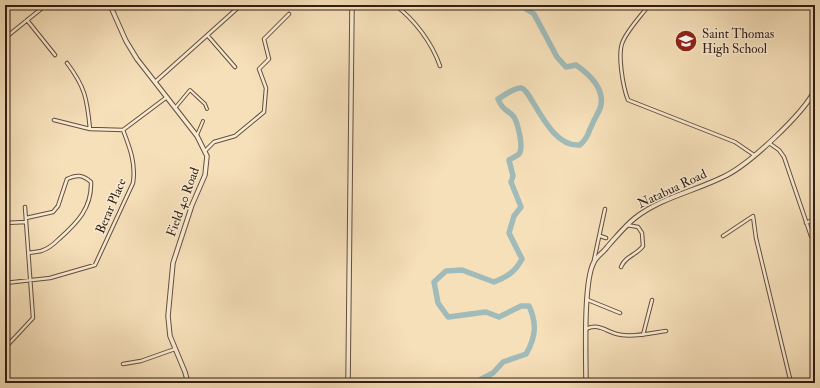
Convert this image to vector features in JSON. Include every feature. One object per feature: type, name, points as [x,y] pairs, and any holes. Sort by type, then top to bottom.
[{"type":"street","points":[[5,38],[46,5]]},
{"type":"street","name":"Field 40 Road","points":[[110,5],[126,41],[155,82],[197,136],[205,151],[208,164],[172,264],[168,327],[188,383]]},
{"type":"street","points":[[155,82],[241,5]]},
{"type":"street","points":[[348,383],[352,5]]},
{"type":"street","points":[[395,5],[409,16],[434,50],[440,66]]},
{"type":"street","points":[[649,5],[627,34],[621,46],[622,66],[628,100],[734,142],[754,155]]},
{"type":"street","points":[[205,151],[214,142],[235,136],[264,112],[266,88],[259,69],[269,58],[264,39],[289,14]]},
{"type":"street","points":[[27,20],[55,55]]},
{"type":"street","points":[[208,36],[235,67]]},
{"type":"street","points":[[67,63],[79,79],[85,92],[90,129]]},
{"type":"street","points":[[175,108],[190,90],[205,104],[206,109]]},
{"type":"street","name":"Natabua Road","points":[[594,263],[626,225],[648,209],[725,176],[754,155],[805,106],[815,90]]},
{"type":"street","points":[[54,120],[90,129],[123,130],[167,97]]},
{"type":"street","points":[[197,136],[203,121]]},
{"type":"street","name":"Berar Place","points":[[31,281],[50,278],[95,265],[133,184],[133,157],[123,130]]},
{"type":"street","points":[[769,142],[784,156],[806,223],[815,242]]},
{"type":"street","points":[[26,218],[53,212],[60,201],[67,178],[74,175],[84,176],[91,182],[91,193],[87,206],[78,222],[49,247],[42,251],[29,253]]},
{"type":"street","points":[[5,348],[33,318],[25,207]]},
{"type":"street","points":[[586,383],[586,329],[588,300],[605,209]]},
{"type":"street","points":[[723,236],[753,216],[756,238],[791,383]]},
{"type":"street","points":[[806,223],[815,218]]},
{"type":"street","points":[[5,223],[26,222]]},
{"type":"street","points":[[622,267],[624,261],[644,246],[642,233],[638,227],[626,225]]},
{"type":"street","points":[[600,236],[606,238]]},
{"type":"street","points":[[5,283],[31,281]]},
{"type":"street","points":[[588,300],[620,313]]},
{"type":"street","points":[[643,335],[652,300]]},
{"type":"street","points":[[586,329],[597,326],[621,335],[643,335],[666,331]]},
{"type":"street","points":[[123,364],[141,361],[175,349]]},
{"type":"waterway","points":[[474,383],[493,373],[503,362],[526,354],[532,342],[534,330],[532,312],[529,306],[521,306],[499,317],[486,312],[448,317],[438,303],[434,282],[446,271],[462,270],[494,282],[510,274],[522,259],[509,233],[514,216],[521,207],[511,182],[513,176],[509,160],[519,154],[521,147],[520,136],[514,117],[502,107],[498,99],[512,90],[521,88],[530,97],[542,118],[559,137],[569,143],[580,145],[587,137],[601,105],[598,87],[590,77],[576,65],[566,67],[557,57],[534,14],[520,5]]},
{"type":"place","name":"Saint Thomas High School","points":[[686,41]]}]
